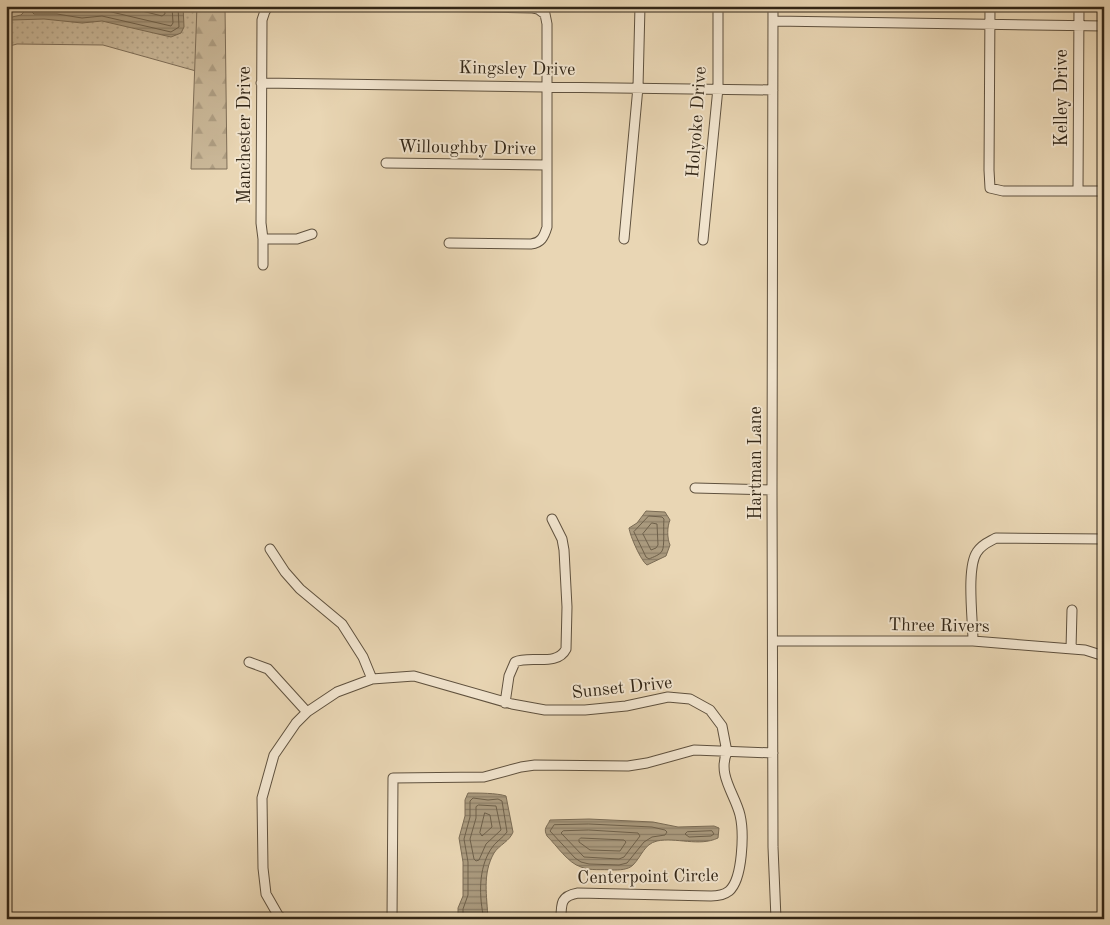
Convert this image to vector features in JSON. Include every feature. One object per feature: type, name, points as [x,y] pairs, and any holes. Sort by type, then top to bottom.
[{"type":"street","name":"Manchester Drive","points":[[263,265],[261,223],[262,20],[269,6]]},
{"type":"street","points":[[432,6],[529,8],[542,11],[547,18],[548,24],[547,227],[544,237],[540,242],[531,244],[449,243]]},
{"type":"street","points":[[624,239],[638,87],[640,6]]},
{"type":"street","name":"Holyoke Drive","points":[[703,240],[718,88],[718,6]]},
{"type":"street","name":"Hartman Lane","points":[[774,6],[772,490],[773,855],[776,919]]},
{"type":"street","points":[[990,6],[990,188],[1003,191],[1104,191]]},
{"type":"street","name":"Kelley Drive","points":[[1078,190],[1079,6]]},
{"type":"street","points":[[774,21],[1104,26]]},
{"type":"street","name":"Kingsley Drive","points":[[261,83],[773,90]]},
{"type":"street","name":"Willoughby Drive","points":[[386,163],[546,165]]},
{"type":"street","points":[[263,240],[296,239],[312,234]]},
{"type":"street","points":[[695,488],[772,490]]},
{"type":"street","points":[[505,703],[509,676],[515,662],[526,659],[556,658],[564,653],[566,649],[567,607],[564,550],[562,539],[552,519]]},
{"type":"street","points":[[973,641],[971,570],[977,552],[984,544],[996,538],[1104,539]]},
{"type":"street","points":[[270,549],[285,572],[300,589],[342,624],[363,657],[372,679]]},
{"type":"street","points":[[1071,649],[1072,610]]},
{"type":"street","name":"Three Rivers","points":[[773,641],[973,641],[1085,650],[1104,656]]},
{"type":"street","points":[[250,662],[268,668],[307,712]]},
{"type":"street","name":"Sunset Drive","points":[[284,919],[278,916],[266,894],[263,868],[262,798],[274,755],[296,723],[307,712],[337,692],[372,679],[414,676],[505,703],[545,710],[585,710],[626,706],[668,697],[690,699],[710,710],[722,726],[727,752]]},
{"type":"street","points":[[392,919],[393,778],[484,778],[521,767],[535,765],[628,766],[647,763],[694,750],[773,752]]},
{"type":"street","name":"Centerpoint Circle","points":[[561,919],[561,905],[564,898],[569,894],[711,896],[728,893],[736,879],[743,842],[740,815],[723,771],[723,760],[727,752]]},
{"type":"green space","points":[[6,6],[197,6],[196,71],[103,45],[17,44],[6,47]]},
{"type":"green space","points":[[197,6],[225,6],[227,169],[191,169]]},
{"type":"water","points":[[30,6],[183,6],[184,27],[181,33],[171,37],[102,21],[82,23],[44,19],[11,20],[12,17],[21,15]]},
{"type":"water","points":[[646,511],[665,512],[670,520],[668,539],[670,545],[666,556],[647,565],[636,548],[629,528],[637,523]]},
{"type":"water","points":[[468,793],[506,796],[513,832],[494,853],[490,861],[486,885],[488,919],[458,919],[458,908],[463,896],[463,862],[459,838],[465,816],[465,800]]},
{"type":"water","points":[[589,819],[653,822],[678,827],[714,826],[719,828],[718,838],[703,842],[657,841],[649,845],[629,868],[618,870],[588,869],[576,865],[567,858],[547,836],[545,831],[550,820]]}]
